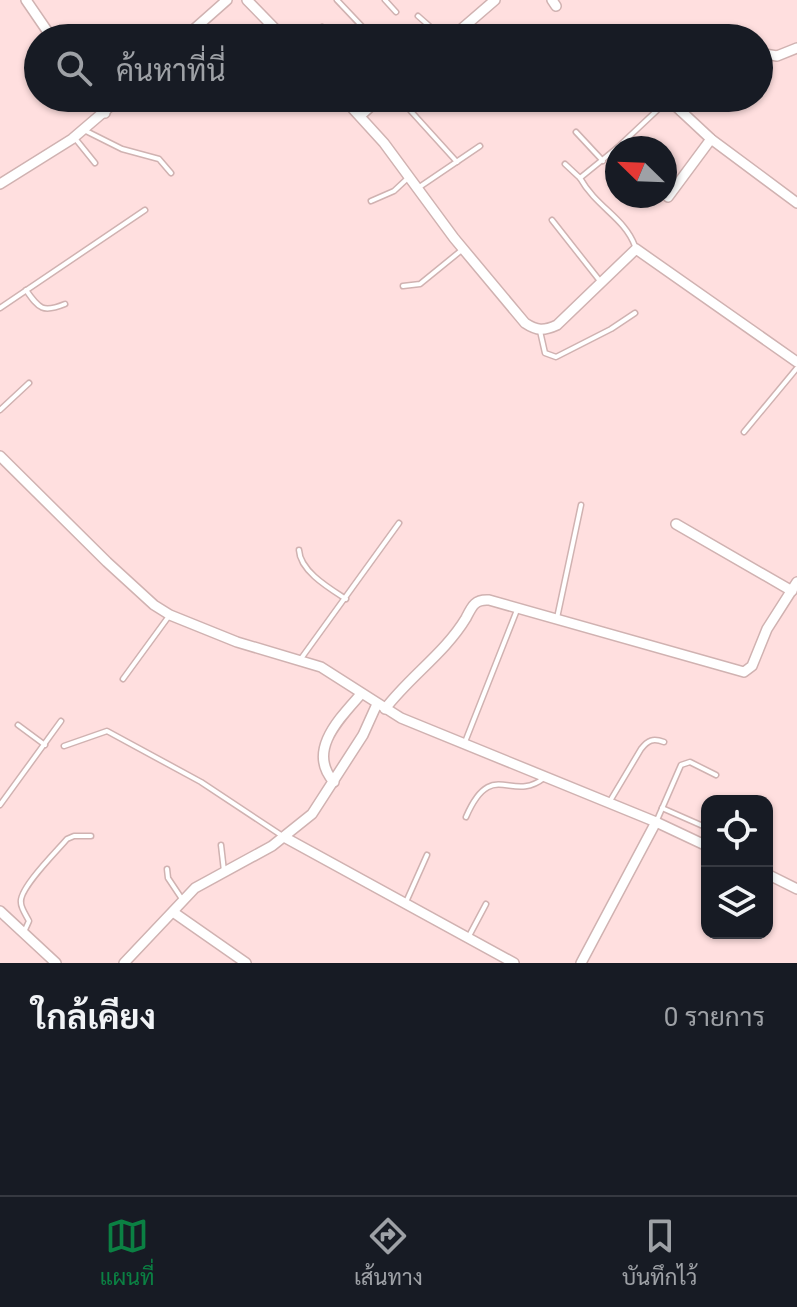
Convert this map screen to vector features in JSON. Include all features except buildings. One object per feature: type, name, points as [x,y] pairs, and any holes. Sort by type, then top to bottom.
[{"type":"street","points":[[26,0],[42,24]]},
{"type":"street","points":[[200,24],[227,0]]},
{"type":"street","points":[[247,0],[270,24]]},
{"type":"street","points":[[467,24],[495,0]]},
{"type":"street","points":[[773,55],[797,48]]},
{"type":"street","points":[[356,112],[525,323],[540,331],[557,325],[636,249],[797,362]]},
{"type":"street","points":[[360,116],[364,112]]},
{"type":"street","points":[[682,112],[711,139],[797,203]]},
{"type":"street","points":[[0,184],[74,137],[105,113]]},
{"type":"street","points":[[677,185],[711,139]]},
{"type":"street","points":[[0,456],[107,562],[154,605],[170,615],[237,642],[321,667],[381,707],[701,843]]},
{"type":"street","points":[[124,963],[195,888],[284,837],[312,814],[381,707],[447,643],[476,602],[489,600],[744,672],[752,666],[767,629],[794,586],[676,524]]},
{"type":"street","points":[[334,782],[325,772],[323,752],[333,729],[361,694]]},
{"type":"street","points":[[581,963],[656,822]]},
{"type":"street","points":[[284,837],[514,963]]},
{"type":"street","points":[[773,877],[797,889]]},
{"type":"street","points":[[0,911],[56,963]]},
{"type":"street","points":[[173,912],[246,963]]},
{"type":"lane","points":[[337,0],[360,24]]},
{"type":"lane","points":[[385,0],[396,12]]},
{"type":"lane","points":[[418,16],[427,24]]},
{"type":"lane","points":[[412,112],[457,162]]},
{"type":"lane","points":[[629,136],[654,112]]},
{"type":"lane","points":[[83,130],[122,149],[159,159],[171,173]]},
{"type":"lane","points":[[576,132],[603,161],[580,178]]},
{"type":"lane","points":[[74,137],[95,163]]},
{"type":"lane","points":[[418,188],[480,146]]},
{"type":"lane","points":[[565,164],[580,178],[592,198],[630,232],[636,249]]},
{"type":"lane","points":[[371,201],[394,191],[410,176]]},
{"type":"lane","points":[[0,308],[145,210]]},
{"type":"lane","points":[[552,220],[600,281]]},
{"type":"lane","points":[[403,286],[420,284],[463,249]]},
{"type":"lane","points":[[26,290],[36,306],[51,310],[65,304]]},
{"type":"lane","points":[[540,331],[545,353],[556,357],[635,313]]},
{"type":"lane","points":[[744,432],[797,368]]},
{"type":"lane","points":[[0,410],[29,383]]},
{"type":"lane","points":[[556,620],[581,505]]},
{"type":"lane","points":[[300,660],[399,523]]},
{"type":"lane","points":[[299,550],[299,560],[305,567],[346,599]]},
{"type":"lane","points":[[465,744],[517,610]]},
{"type":"lane","points":[[123,679],[170,615]]},
{"type":"lane","points":[[0,805],[61,721]]},
{"type":"lane","points":[[18,725],[45,745]]},
{"type":"lane","points":[[64,746],[107,731],[201,782],[284,837]]},
{"type":"lane","points":[[609,803],[647,742],[656,739],[664,742]]},
{"type":"lane","points":[[656,822],[681,765],[690,762],[716,775]]},
{"type":"lane","points":[[466,817],[482,789],[490,786],[533,786],[544,778]]},
{"type":"lane","points":[[662,808],[701,825]]},
{"type":"lane","points":[[23,933],[29,926],[20,897],[26,887],[67,839],[91,836]]},
{"type":"lane","points":[[221,845],[224,871]]},
{"type":"lane","points":[[405,904],[427,855]]},
{"type":"lane","points":[[167,869],[168,878],[184,901]]},
{"type":"lane","points":[[468,938],[486,904]]}]
